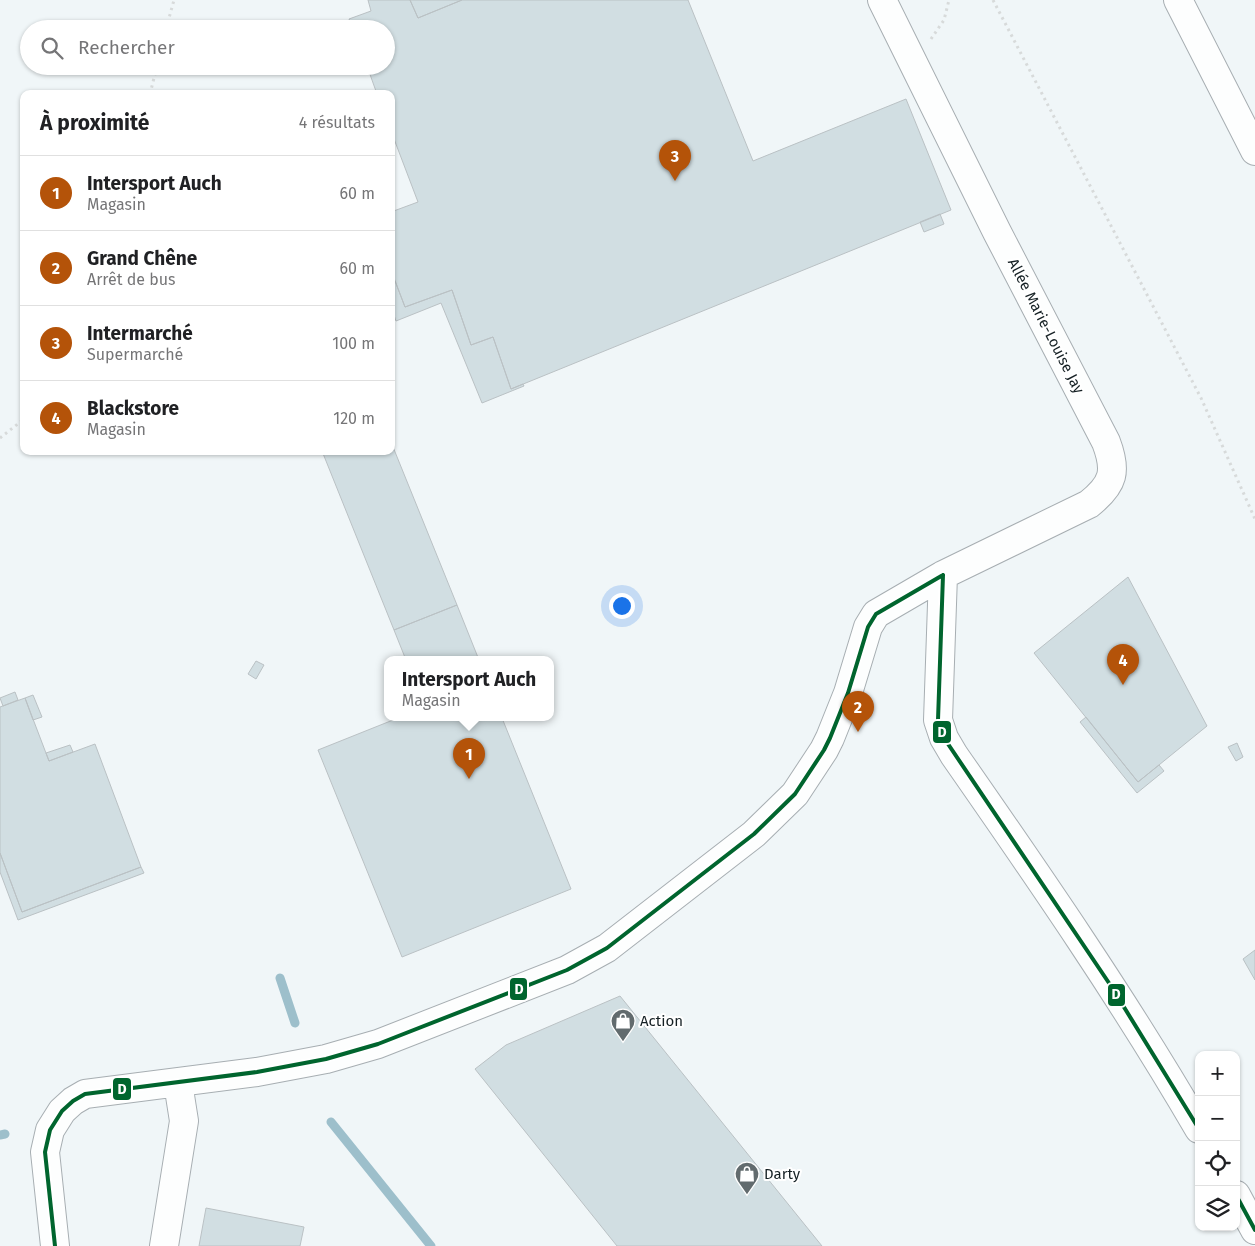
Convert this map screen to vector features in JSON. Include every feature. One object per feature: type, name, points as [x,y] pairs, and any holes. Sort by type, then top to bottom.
[{"type":"main road","name":"Allée Marie-Louise Jay","points":[[55,1246],[45,1152],[50,1130],[62,1111],[73,1101],[86,1094],[258,1072],[326,1059],[378,1044],[567,970],[608,948],[754,834],[795,794],[830,738],[848,693],[868,627],[876,614],[943,575],[1089,504],[1102,493],[1110,481],[1113,467],[1106,442],[882,0]]},
{"type":"main road","points":[[1178,0],[1255,151]]},
{"type":"main road","points":[[943,575],[938,720],[944,738],[1064,912],[1195,1122]]},
{"type":"main road","points":[[164,1246],[184,1121],[178,1083]]},
{"type":"main road","points":[[1240,1202],[1255,1230]]},
{"type":"path","points":[[168,20],[174,0]]},
{"type":"path","points":[[914,64],[944,20],[949,0]]},
{"type":"path","points":[[993,0],[1201,398],[1255,519]]},
{"type":"path","points":[[151,90],[155,75]]},
{"type":"path","points":[[0,438],[20,422]]},
{"type":"building","points":[[368,0],[410,0],[418,18],[462,0],[688,0],[753,161],[906,99],[951,210],[511,389],[493,337],[471,345],[452,290],[405,307],[395,281],[395,211],[418,202],[395,142],[395,90],[376,90],[370,75],[395,75],[395,20],[349,19],[371,11]]},
{"type":"building","points":[[410,0],[462,0],[418,18]]},
{"type":"building","points":[[940,214],[944,224],[924,232],[920,222]]},
{"type":"building","points":[[395,281],[405,307],[452,290],[471,345],[493,337],[511,389],[523,384],[524,386],[482,403],[441,303],[396,321]]},
{"type":"building","points":[[395,452],[457,605],[394,630],[324,455],[395,455]]},
{"type":"building","points":[[1128,577],[1207,726],[1138,782],[1034,653]]},
{"type":"building","points":[[457,605],[477,656],[404,656],[394,630]]},
{"type":"building","points":[[256,661],[264,665],[256,679],[248,674]]},
{"type":"building","points":[[15,692],[18,700],[3,706],[0,698]]},
{"type":"building","points":[[33,695],[42,717],[33,720],[25,698]]},
{"type":"building","points":[[25,698],[49,761],[95,744],[141,867],[22,912],[0,853],[0,707]]},
{"type":"building","points":[[1086,717],[1138,782],[1159,765],[1164,771],[1137,793],[1080,722]]},
{"type":"building","points":[[390,721],[503,721],[571,889],[402,957],[318,750]]},
{"type":"building","points":[[1237,743],[1243,757],[1236,761],[1228,747]]},
{"type":"building","points":[[70,745],[73,752],[49,761],[46,753]]},
{"type":"building","points":[[0,853],[22,912],[141,867],[144,873],[18,920],[0,872]]},
{"type":"building","points":[[1255,950],[1255,980],[1243,959]]},
{"type":"building","points":[[620,996],[822,1246],[617,1246],[475,1069],[506,1045]]},
{"type":"building","points":[[206,1208],[304,1227],[300,1246],[199,1246]]},
{"type":"waterway","points":[[280,978],[295,1023]]},
{"type":"waterway","points":[[331,1122],[431,1246]]},
{"type":"waterway","points":[[0,1135],[5,1134]]},
{"type":"transit line","name":"D","points":[[943,575],[938,720],[944,738],[1111,986],[1195,1122]]},
{"type":"transit line","name":"D","points":[[55,1246],[45,1152],[50,1130],[62,1111],[73,1101],[85,1094],[257,1072],[326,1059],[378,1044],[567,970],[607,948],[754,834],[795,794],[830,738],[848,693],[868,627],[876,614],[943,575]]},
{"type":"transit line","name":"D","points":[[1240,1202],[1255,1230]]},
{"type":"place","name":"Intermarché","points":[[675,181]]},
{"type":"place","name":"Blackstore","points":[[1123,685]]},
{"type":"place","name":"Grand Chêne","points":[[858,732]]},
{"type":"place","name":"Intersport Auch","points":[[469,779]]},
{"type":"place","name":"Action","points":[[623,1042]]},
{"type":"place","name":"Darty","points":[[747,1195]]}]
